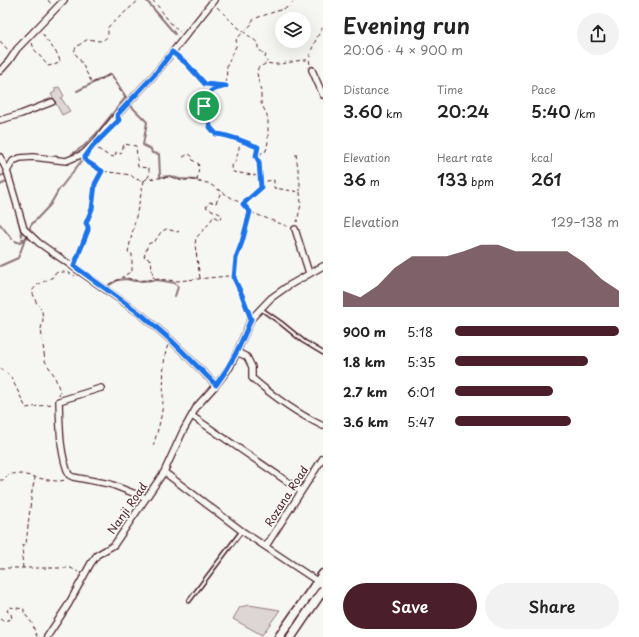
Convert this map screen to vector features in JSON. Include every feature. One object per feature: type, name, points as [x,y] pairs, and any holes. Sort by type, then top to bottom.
[{"type":"main road","points":[[279,637],[320,583],[323,574]]},
{"type":"main road","points":[[291,637],[323,590]]},
{"type":"street","points":[[0,71],[9,61],[16,49],[64,0]]},
{"type":"street","points":[[6,171],[13,161],[20,158],[33,157],[66,161],[83,154],[95,143],[117,115],[155,74],[213,2]]},
{"type":"street","points":[[312,70],[323,95]]},
{"type":"street","points":[[0,120],[52,102]]},
{"type":"street","points":[[0,157],[6,171],[24,230],[39,243],[74,266],[142,315],[173,342],[216,385]]},
{"type":"street","points":[[295,229],[309,273]]},
{"type":"street","name":"Nanji Road","points":[[46,637],[68,605],[91,563],[97,555],[114,544],[164,472],[183,431],[197,406],[230,367],[238,352],[251,319],[271,298],[309,273],[323,266]]},
{"type":"street","points":[[238,352],[247,357],[252,367],[252,378],[289,406],[323,426]]},
{"type":"street","points":[[101,388],[59,401],[64,463],[69,475],[73,477],[110,484],[146,498]]},
{"type":"street","points":[[192,416],[301,491]]},
{"type":"street","name":"Rozana Road","points":[[266,546],[323,458]]},
{"type":"street","points":[[164,472],[242,531],[320,583]]},
{"type":"lane","points":[[260,308],[303,341],[323,352]]},
{"type":"lane","points":[[189,601],[242,531]]},
{"type":"path","points":[[128,104],[110,75],[92,83],[74,52],[76,47],[88,39],[100,42],[105,40],[108,36],[108,26],[139,0]]},
{"type":"path","points":[[152,0],[158,5],[167,20],[182,34],[183,39]]},
{"type":"path","points":[[226,86],[227,66],[237,44],[236,40],[256,18],[289,8],[296,0]]},
{"type":"path","points":[[213,2],[235,25],[258,43],[258,49],[266,55],[265,57],[267,63]]},
{"type":"path","points":[[29,37],[34,49],[48,66],[57,64],[60,61],[56,51],[44,36],[40,26]]},
{"type":"path","points":[[312,70],[309,60],[323,27]]},
{"type":"path","points":[[0,41],[10,53],[9,61]]},
{"type":"path","points":[[172,52],[186,63],[205,84],[226,86]]},
{"type":"path","points":[[258,158],[262,152],[266,151],[268,145],[268,130],[267,115],[261,103],[261,92],[257,73],[258,68],[267,63],[284,64],[309,60]]},
{"type":"path","points":[[226,86],[211,91],[208,101],[203,107],[200,118],[204,120],[209,119],[210,127],[216,134],[224,134],[241,139],[258,147],[256,156],[258,158],[261,188],[243,204]]},
{"type":"path","points":[[241,139],[236,161],[232,163],[233,172],[260,176]]},
{"type":"path","points":[[93,146],[105,154],[115,157],[116,152],[121,154],[124,144],[136,146],[138,167],[149,168],[149,176],[144,181],[128,252],[132,254],[132,271],[104,287]]},
{"type":"path","points":[[183,157],[189,154],[193,157],[192,159],[196,163],[198,163],[199,168],[197,181],[201,182]]},
{"type":"path","points":[[146,179],[172,177],[182,181],[190,179],[208,182],[221,192],[243,204],[250,212],[295,229],[301,204],[296,154]]},
{"type":"path","points":[[85,157],[86,161],[102,171],[130,175],[135,179],[144,181]]},
{"type":"path","points":[[74,266],[88,230],[86,223],[92,209],[95,184],[102,171]]},
{"type":"path","points":[[260,184],[274,180],[274,188],[300,192]]},
{"type":"path","points":[[200,279],[195,246],[196,238],[214,216],[221,220],[222,216],[206,207],[210,202],[216,203],[221,192]]},
{"type":"path","points":[[250,212],[236,258],[234,278],[251,319]]},
{"type":"path","points":[[157,279],[153,276],[151,260],[144,258],[148,244],[155,241],[161,232],[166,229],[179,231]]},
{"type":"path","points":[[0,368],[9,374],[26,408],[53,404],[59,401],[60,391],[58,385],[44,357],[41,329],[43,320],[42,311],[37,304],[32,291],[37,285],[53,276],[55,273],[67,272],[79,278],[84,277],[85,275]]},
{"type":"path","points":[[122,277],[140,280],[157,279],[177,281],[228,276],[234,278]]},
{"type":"path","points":[[153,446],[160,423],[164,396],[163,384],[165,352],[169,342],[173,342]]},
{"type":"path","points":[[0,480],[3,480],[7,475],[16,474],[61,481],[73,477]]},
{"type":"path","points":[[23,568],[22,550],[23,545],[26,544],[32,491],[35,478]]},
{"type":"path","points":[[0,568],[71,568],[83,576]]},
{"type":"path","points":[[0,619],[3,621],[12,619],[12,616],[7,611],[9,607],[24,609],[24,614],[32,623],[38,637]]},
{"type":"shaded area","points":[[59,87],[64,96],[61,98],[70,111],[62,115],[51,94],[55,92],[55,88]]},
{"type":"shaded area","points":[[249,605],[280,610],[262,635],[233,619],[240,607]]},
{"type":"waterway","points":[[146,0],[175,34]]},
{"type":"waterway","points":[[72,154],[84,146],[96,134],[126,97],[111,74],[77,91]]},
{"type":"waterway","points":[[129,104],[147,122],[143,145],[151,149],[152,153],[159,154],[160,177],[170,176],[179,179],[197,180]]},
{"type":"waterway","points":[[28,233],[31,225],[50,205],[58,191],[86,155]]},
{"type":"waterway","points":[[0,176],[6,174]]},
{"type":"waterway","points":[[0,185],[8,181]]},
{"type":"waterway","points":[[17,214],[22,236]]},
{"type":"waterway","points":[[0,224],[12,239]]},
{"type":"waterway","points":[[0,266],[18,258],[26,237]]},
{"type":"waterway","points":[[22,239],[33,238]]},
{"type":"waterway","points":[[15,241],[20,243],[24,240]]},
{"type":"waterway","points":[[66,259],[82,270]]},
{"type":"waterway","points":[[74,270],[81,276]]},
{"type":"waterway","points":[[106,287],[118,280],[158,280],[175,283],[178,287],[175,296]]},
{"type":"waterway","points":[[198,370],[205,379]]},
{"type":"route","points":[[172,52],[186,63],[205,84],[226,86],[211,91],[207,104],[204,106],[200,118],[204,120],[209,119],[211,125],[210,127],[216,134],[224,134],[229,137],[241,139],[258,147],[256,156],[259,162],[261,188],[243,204],[250,212],[236,258],[234,278],[251,319],[238,352],[226,373],[216,385],[173,342],[142,315],[74,266],[88,230],[86,223],[92,209],[93,192],[95,184],[102,171],[86,161],[85,157],[93,146],[119,120],[117,115],[127,106],[155,74],[172,52]]}]
